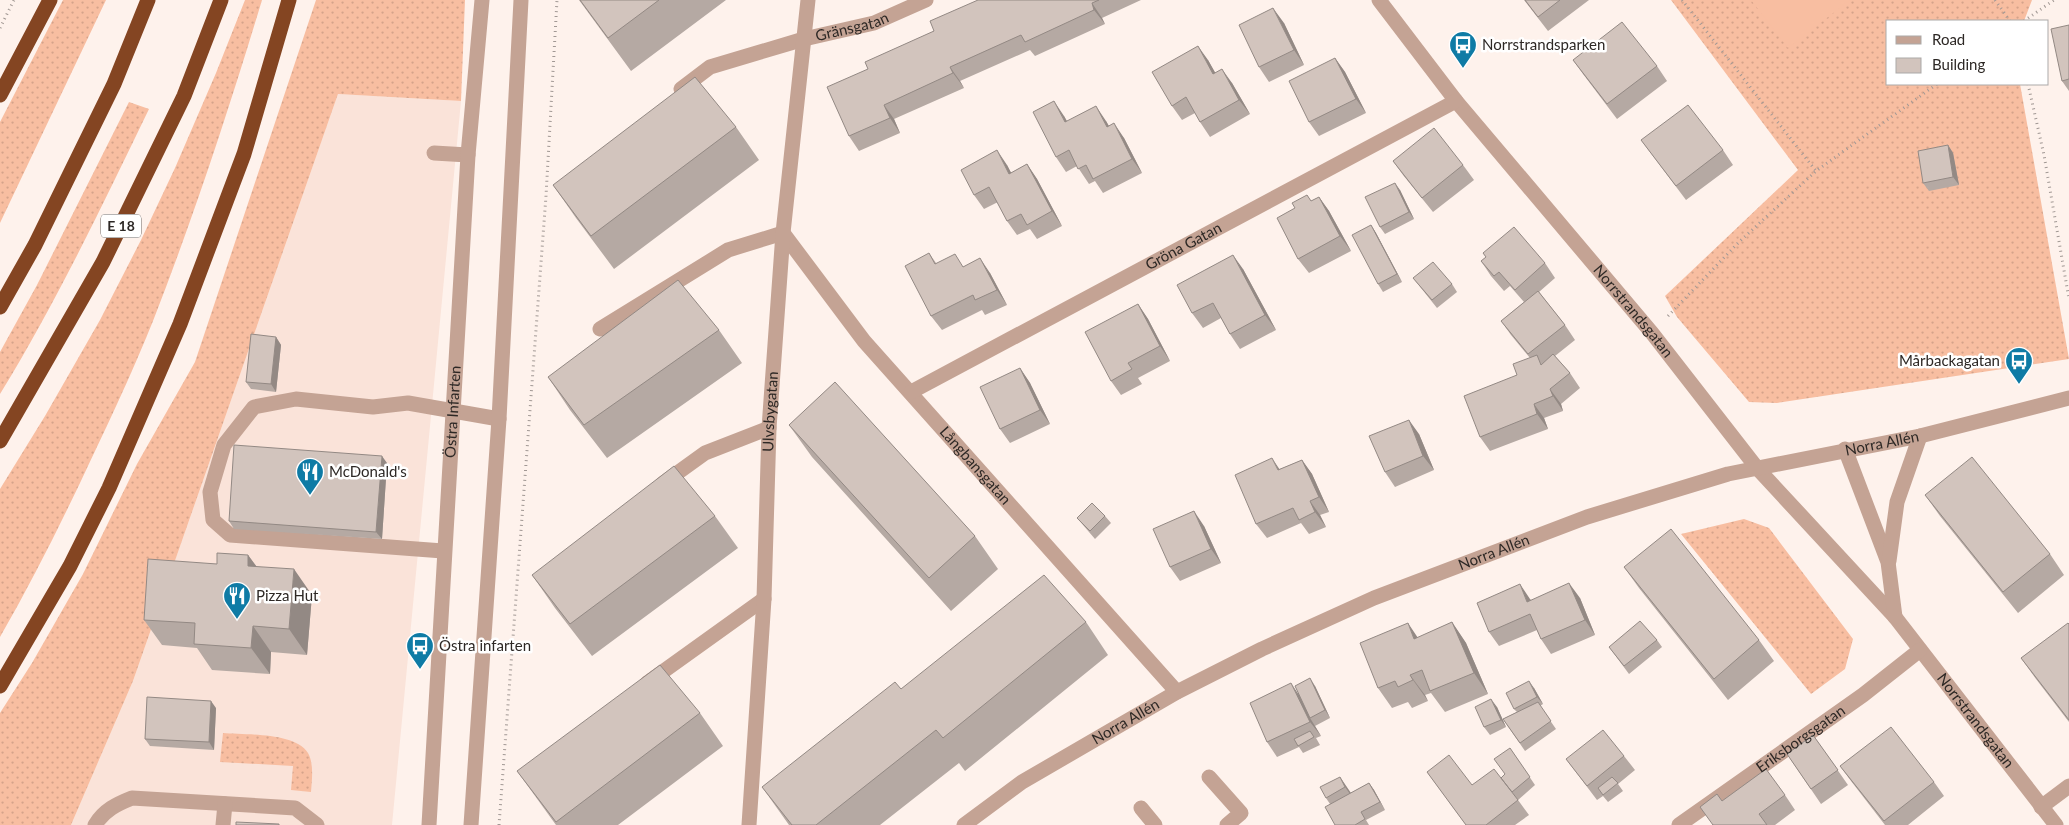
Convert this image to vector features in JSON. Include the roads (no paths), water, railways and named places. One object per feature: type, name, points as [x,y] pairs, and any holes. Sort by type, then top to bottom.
[{"type":"highway","points":[[0,95],[50,0]]},
{"type":"highway","points":[[0,307],[35,245],[114,84],[148,0]]},
{"type":"highway","name":"E 18","points":[[0,441],[103,262],[184,96],[221,0]]},
{"type":"highway","points":[[0,686],[75,557],[109,488],[180,324],[244,154],[289,0]]},
{"type":"street","name":"Östra Infarten","points":[[429,825],[443,551],[468,155],[482,0]]},
{"type":"street","points":[[472,825],[499,419],[521,0]]},
{"type":"street","name":"Ulvsbygatan","points":[[749,825],[764,599],[769,428],[783,233],[808,0]]},
{"type":"street","name":"Gränsgatan","points":[[671,96],[710,66],[804,39],[874,23],[926,0]]},
{"type":"street","name":"Norrstrandsgatan","points":[[1378,0],[1456,101],[1652,333],[1757,468],[1896,617],[2041,808],[2056,825]]},
{"type":"street","name":"Gröna Gatan","points":[[911,392],[1456,101]]},
{"type":"street","points":[[434,153],[468,155]]},
{"type":"street","points":[[600,329],[728,250],[783,233]]},
{"type":"street","name":"Långbansgatan","points":[[783,233],[864,341],[1177,692]]},
{"type":"street","name":"Norra Allén","points":[[964,825],[1022,782],[1177,692],[1262,649],[1374,598],[1587,517],[1728,474],[1845,449],[1920,436],[2069,398]]},
{"type":"street","points":[[443,551],[230,535],[213,520],[210,492],[224,445],[254,406],[296,399],[373,407],[408,403],[435,406],[453,412],[499,419]]},
{"type":"street","points":[[649,493],[705,453],[769,428]]},
{"type":"street","name":"Norrstrandsgatan","points":[[1888,562],[1897,502],[1920,436]]},
{"type":"street","name":"Norrstrandsgatan","points":[[1845,449],[1888,562],[1896,617]]},
{"type":"street","points":[[639,689],[764,599]]},
{"type":"street","name":"Eriksborgsgatan","points":[[1679,825],[1863,695],[1920,650]]},
{"type":"street","points":[[1209,777],[1241,813],[1227,825]]},
{"type":"street","points":[[2041,808],[2069,786]]},
{"type":"street","points":[[95,825],[99,818],[114,805],[132,798],[295,808],[317,825]]},
{"type":"street","points":[[223,825],[225,804]]},
{"type":"street","points":[[1141,808],[1156,825]]},
{"type":"place","name":"Norrstrandsparken","points":[[1463,69]]},
{"type":"place","name":"Mårbackagatan","points":[[2019,385]]},
{"type":"place","name":"McDonald's","points":[[310,496]]},
{"type":"place","name":"Pizza Hut","points":[[237,620]]},
{"type":"place","name":"Östra infarten","points":[[420,670]]}]
